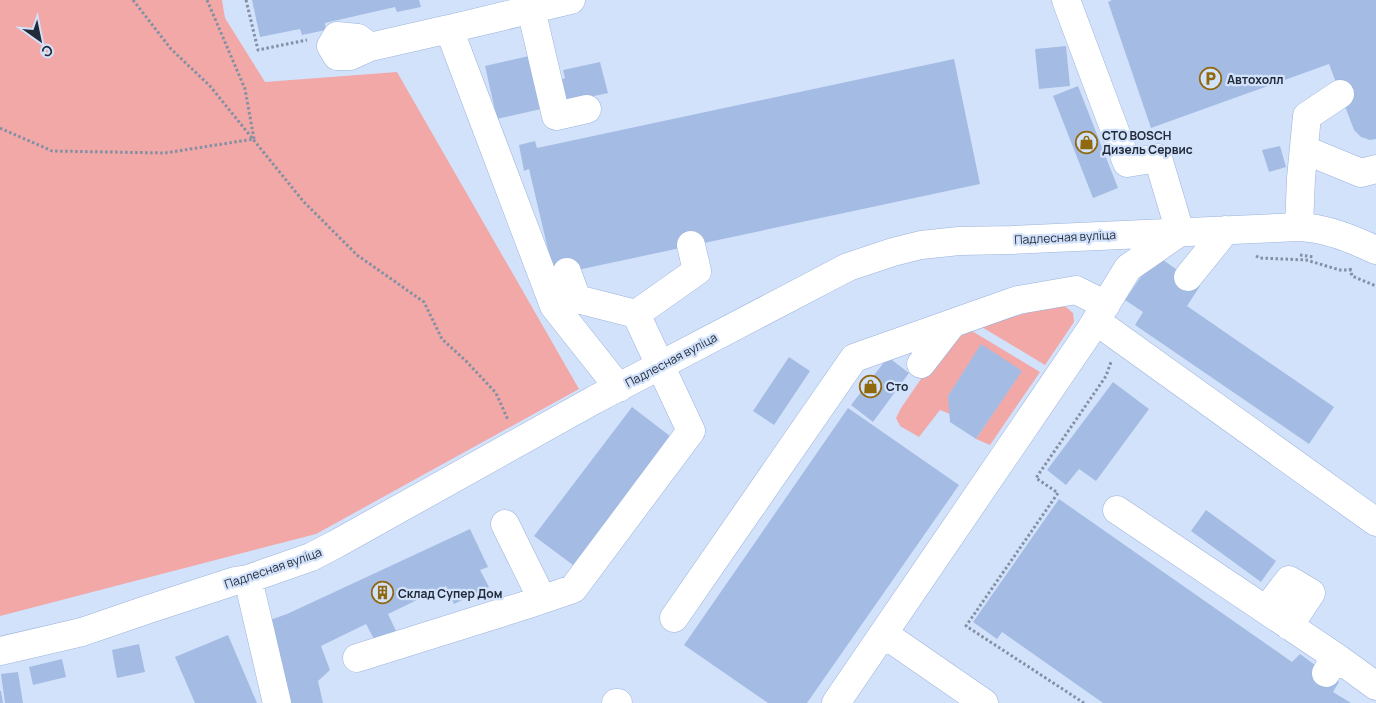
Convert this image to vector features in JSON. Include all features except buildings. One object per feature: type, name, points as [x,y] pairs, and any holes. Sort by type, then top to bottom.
[{"type":"street","points":[[370,46],[571,0]]},
{"type":"street","points":[[836,703],[1101,313],[1128,268],[1180,232],[1158,158],[1127,163],[1066,0]]},
{"type":"street","points":[[531,9],[556,116],[587,109]]},
{"type":"street","points":[[449,28],[554,306],[619,388]]},
{"type":"street","points":[[1299,226],[1307,116],[1340,94]]},
{"type":"street","points":[[1304,150],[1361,173],[1376,169]]},
{"type":"street","name":"Падлесная вуліца","points":[[0,651],[82,632],[166,603],[235,581],[248,579],[310,557],[619,388],[848,267],[893,252],[921,245],[958,241],[1299,226],[1314,228],[1376,250]]},
{"type":"street","points":[[1188,277],[1226,230]]},
{"type":"street","points":[[567,272],[577,299],[636,314],[696,272],[692,246]]},
{"type":"street","points":[[674,618],[854,358],[1018,300],[1076,290],[1101,313],[1120,338],[1376,522]]},
{"type":"street","points":[[357,658],[573,589],[691,431],[636,314]]},
{"type":"street","points":[[921,364],[952,324]]},
{"type":"street","points":[[1117,510],[1289,626],[1331,665],[1376,686]]},
{"type":"street","points":[[505,524],[542,599]]},
{"type":"street","points":[[248,579],[277,703]]},
{"type":"street","points":[[1266,610],[1289,580],[1311,593],[1289,626]]},
{"type":"street","points":[[884,634],[984,703]]},
{"type":"path","points":[[133,0],[171,49],[210,86],[303,200],[357,255],[424,302],[442,339],[496,393],[519,443]]},
{"type":"path","points":[[207,0],[244,89],[254,139]]},
{"type":"path","points":[[0,128],[52,151],[165,153],[254,139]]},
{"type":"path","points":[[1292,254],[1320,258]]},
{"type":"path","points":[[1349,263],[1352,276],[1376,286]]},
{"type":"path","points":[[1084,703],[966,626],[1058,493],[1036,478],[1106,376],[1120,338]]},
{"type":"shaded area","points":[[0,0],[222,0],[225,18],[265,82],[397,72],[579,389],[316,534],[0,616]]},
{"type":"shaded area","points":[[1055,305],[1066,307],[1073,313],[1074,322],[1045,365],[980,326]]},
{"type":"shaded area","points":[[972,331],[1040,372],[990,445],[976,439],[1021,371],[950,414],[940,410],[919,437],[900,426],[896,418],[901,408],[943,347],[956,338]]},
{"type":"place","name":"Автохолл","points":[[1211,79]]},
{"type":"place","name":"СТО BOSCH Дизель Сервис","points":[[1086,142]]},
{"type":"place","name":"Сто","points":[[870,386]]},
{"type":"place","name":"Склад Супер Дом","points":[[382,593]]}]
